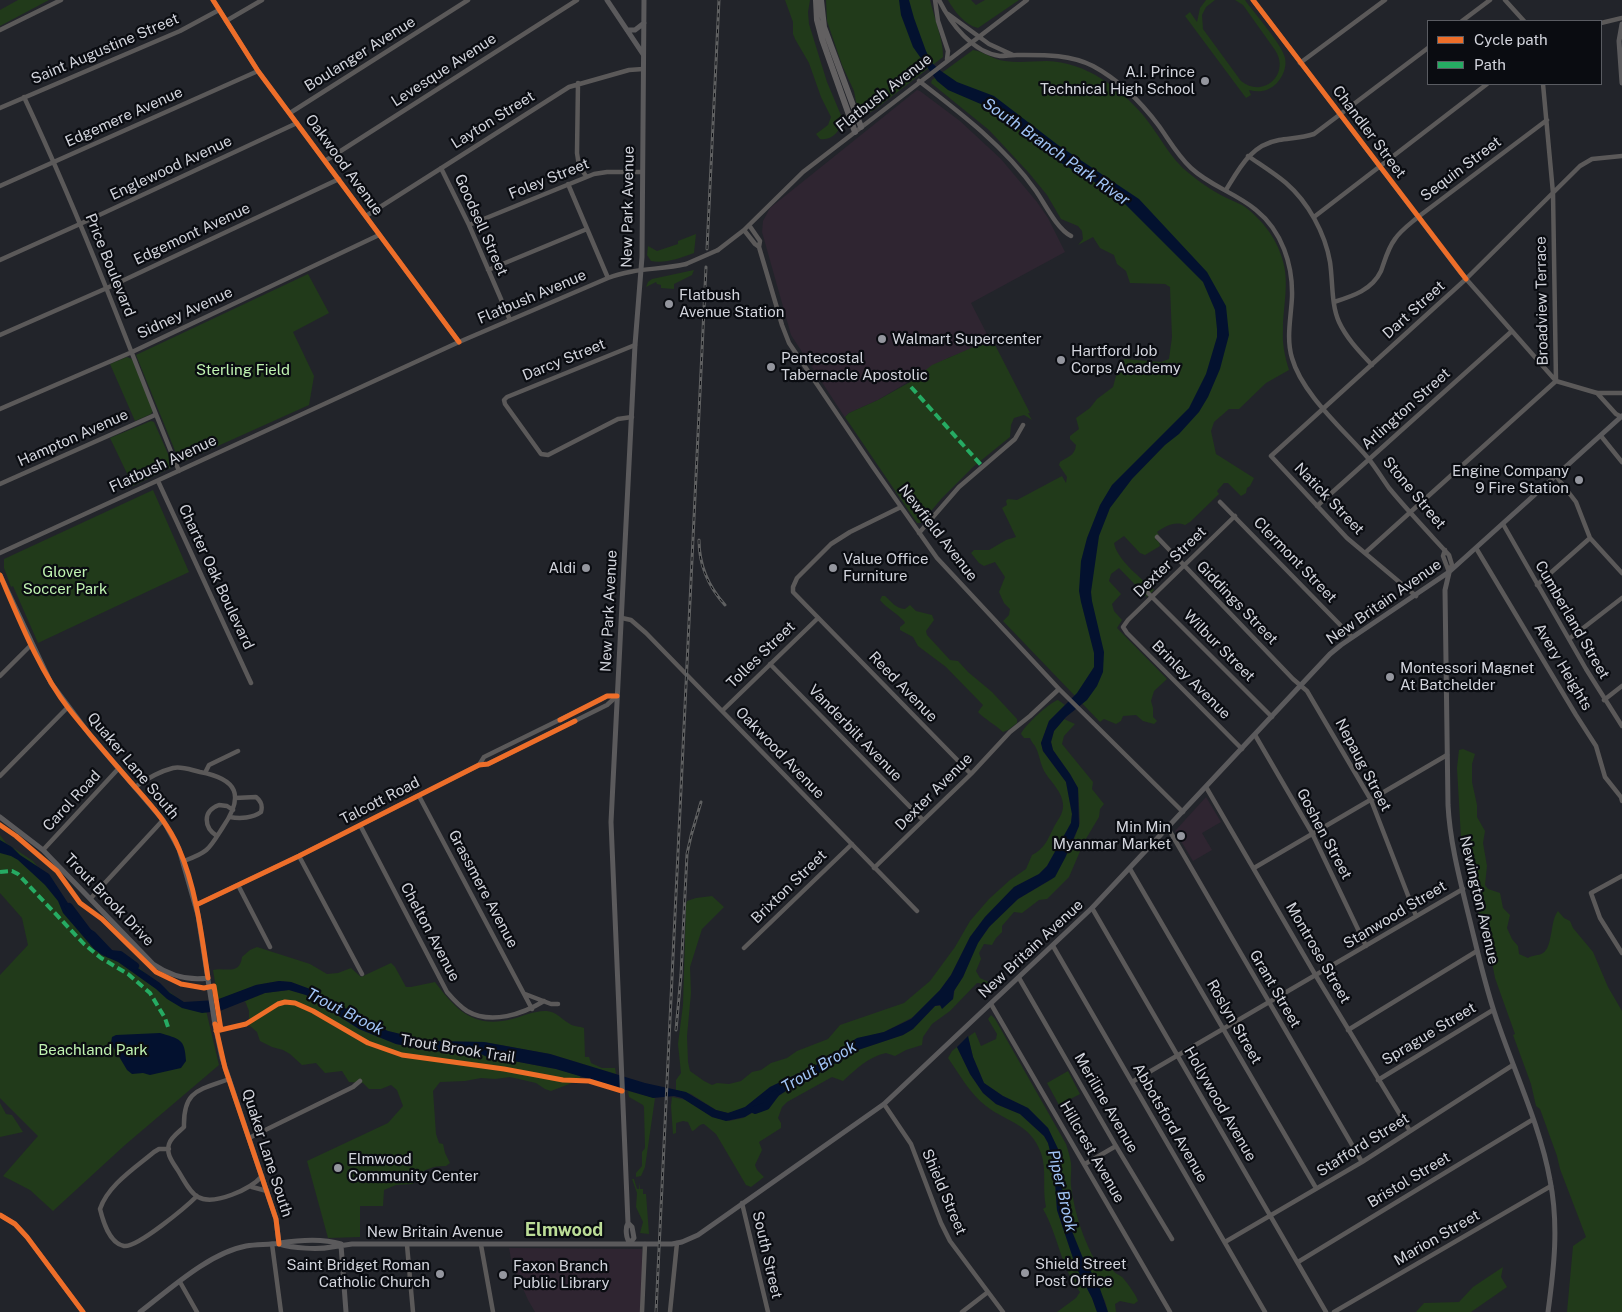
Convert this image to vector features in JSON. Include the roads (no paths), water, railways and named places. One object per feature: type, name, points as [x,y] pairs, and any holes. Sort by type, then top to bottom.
[{"type":"highway","points":[[816,0],[821,36],[858,129]]},
{"type":"highway","points":[[821,0],[824,27],[858,129]]},
{"type":"main road","points":[[607,0],[644,55]]},
{"type":"main road","name":"New Park Avenue","points":[[630,1243],[634,1238],[632,1227],[628,1223],[611,822],[642,257],[644,0]]},
{"type":"main road","points":[[627,30],[635,30],[644,23]]},
{"type":"main road","points":[[1622,24],[1619,41],[1622,83]]},
{"type":"main road","name":"New Britain Avenue","points":[[140,1312],[210,1260],[246,1246],[280,1244],[292,1241],[326,1241],[341,1245],[645,1244],[677,1243],[698,1234],[884,1104],[1092,908],[1330,654],[1352,637],[1416,596],[1449,572],[1622,416]]},
{"type":"main road","name":"Newington Avenue","points":[[1449,572],[1445,589],[1449,824],[1462,889],[1493,1010],[1544,1154],[1551,1186],[1555,1222],[1555,1256],[1548,1312]]},
{"type":"main road","name":"Quaker Lane South","points":[[0,576],[47,675],[68,707],[163,820],[175,840],[184,861],[196,905],[217,1036],[229,1080],[278,1226],[280,1244]]},
{"type":"main road","name":"Trout Brook Drive","points":[[0,818],[43,850],[153,964],[182,977],[194,979],[208,978]]},
{"type":"main road","points":[[341,1245],[346,1312]]},
{"type":"street","points":[[0,30],[62,0]]},
{"type":"street","name":"Oakwood Avenue","points":[[213,0],[258,71],[459,342]]},
{"type":"street","points":[[226,21],[262,0]]},
{"type":"street","name":"Boulanger Avenue","points":[[290,113],[468,0]]},
{"type":"street","name":"Levesque Avenue","points":[[325,161],[577,0]]},
{"type":"street","points":[[935,0],[938,21],[948,51],[945,62]]},
{"type":"street","name":"Stone Street","points":[[939,0],[955,27],[972,42],[993,54],[1000,56],[1050,55],[1068,58],[1100,70],[1139,102],[1192,169],[1258,211],[1273,229],[1283,246],[1291,271],[1292,297],[1288,338],[1296,372],[1309,392],[1369,459],[1389,487],[1449,555],[1452,565],[1449,572]]},
{"type":"street","name":"Flatbush Avenue","points":[[0,553],[459,342],[608,278],[640,270],[661,269],[686,264],[718,250],[744,230],[803,172],[919,81],[1027,0]]},
{"type":"street","name":"Chandler Street","points":[[1253,0],[1466,279],[1556,381]]},
{"type":"street","points":[[1300,63],[1385,0]]},
{"type":"street","points":[[1463,20],[1490,0]]},
{"type":"street","points":[[1505,0],[1523,20]]},
{"type":"street","name":"Saint Augustine Street","points":[[0,108],[180,31],[219,10]]},
{"type":"street","points":[[946,13],[978,37],[995,47],[1015,55]]},
{"type":"street","points":[[1602,22],[1622,18]]},
{"type":"street","points":[[1226,190],[1244,160],[1253,151],[1268,143],[1300,139],[1314,134],[1427,49]]},
{"type":"street","name":"Layton Street","points":[[366,216],[565,89],[578,83],[629,70],[644,69]]},
{"type":"street","name":"Edgemere Avenue","points":[[0,186],[258,71]]},
{"type":"street","points":[[919,81],[965,117],[999,148],[1029,182],[1061,228],[1071,236]]},
{"type":"street","points":[[578,83],[577,153],[579,166],[586,176]]},
{"type":"street","points":[[1314,217],[1486,85]]},
{"type":"street","name":"Broadview Terrace","points":[[1366,553],[1556,381],[1553,193],[1543,85]]},
{"type":"street","name":"Price Boulevard","points":[[24,97],[54,162],[107,288],[156,416],[180,471]]},
{"type":"street","name":"Sequin Street","points":[[1334,302],[1360,292],[1375,281],[1388,250],[1395,239],[1418,217],[1547,120]]},
{"type":"street","name":"Englewood Avenue","points":[[0,260],[297,123]]},
{"type":"street","points":[[1248,156],[1288,184],[1314,217],[1330,261],[1334,302],[1339,322],[1349,339],[1372,365]]},
{"type":"street","name":"Dart Street","points":[[1271,456],[1466,279],[1586,161],[1592,158],[1622,156]]},
{"type":"street","name":"Goodsell Street","points":[[441,168],[469,225],[510,320]]},
{"type":"street","name":"Foley Street","points":[[469,225],[586,176],[607,172],[642,172]]},
{"type":"street","name":"Edgemont Avenue","points":[[0,335],[107,288],[338,179]]},
{"type":"street","points":[[568,184],[608,278]]},
{"type":"street","name":"Newfield Avenue","points":[[749,225],[760,241],[759,247],[789,343],[919,533],[954,577],[1058,689],[1183,812]]},
{"type":"street","points":[[488,270],[587,229]]},
{"type":"street","name":"Newfield Avenue","points":[[744,230],[759,247]]},
{"type":"street","name":"Sidney Avenue","points":[[0,409],[132,352],[379,235]]},
{"type":"street","name":"Arlington Street","points":[[1317,506],[1512,331]]},
{"type":"street","name":"Darcy Street","points":[[632,417],[618,419],[548,455],[544,455],[541,454],[504,400],[507,397],[636,345]]},
{"type":"street","points":[[1556,381],[1597,393],[1622,394]]},
{"type":"street","points":[[1597,393],[1616,414],[1622,416]]},
{"type":"street","name":"Hampton Avenue","points":[[0,484],[156,416]]},
{"type":"street","points":[[919,533],[959,487],[1015,439],[1023,425]]},
{"type":"street","points":[[1601,436],[1622,462]]},
{"type":"street","name":"Natick Street","points":[[1271,456],[1347,538],[1416,596]]},
{"type":"street","points":[[1556,476],[1576,502],[1590,538],[1622,573]]},
{"type":"street","name":"Charter Oak Boulevard","points":[[158,481],[251,683]]},
{"type":"street","name":"Clermont Street","points":[[1220,502],[1352,637]]},
{"type":"street","name":"Reed Avenue","points":[[901,507],[840,537],[797,578],[793,592],[971,774]]},
{"type":"street","name":"Dexter Street","points":[[1124,627],[1128,620],[1235,516]]},
{"type":"street","name":"Cumberland Street","points":[[1503,524],[1604,700],[1622,726]]},
{"type":"street","name":"Giddings Street","points":[[1157,537],[1293,678],[1302,685]]},
{"type":"street","points":[[1537,585],[1590,538]]},
{"type":"street","name":"Avery Heights","points":[[1476,548],[1596,746],[1605,777],[1622,801]]},
{"type":"street","name":"Wilbur Street","points":[[1148,593],[1272,717]]},
{"type":"street","points":[[1569,640],[1622,598]]},
{"type":"street","name":"Oakwood Avenue","points":[[622,618],[631,620],[641,627],[917,912]]},
{"type":"street","name":"Tolles Street","points":[[722,710],[818,618]]},
{"type":"street","name":"Brinley Avenue","points":[[1124,627],[1242,750]]},
{"type":"street","points":[[0,676],[32,644]]},
{"type":"street","name":"Vanderbilt Avenue","points":[[770,664],[923,820]]},
{"type":"street","name":"Nepaug Street","points":[[1302,685],[1371,800],[1416,916]]},
{"type":"street","points":[[1604,700],[1622,686]]},
{"type":"street","name":"Dexter Avenue","points":[[874,868],[971,774],[1010,732],[1058,689]]},
{"type":"street","name":"Talcott Road","points":[[479,765],[484,757],[607,696],[617,696]]},
{"type":"street","name":"Talcott Road","points":[[196,905],[299,856],[479,765],[488,764],[553,732],[607,705],[617,696]]},
{"type":"street","points":[[0,776],[68,707]]},
{"type":"street","points":[[550,725],[553,732]]},
{"type":"street","name":"Goshen Street","points":[[1255,735],[1312,834],[1366,946]]},
{"type":"street","points":[[505,747],[508,753]]},
{"type":"street","points":[[206,773],[209,765],[238,752]]},
{"type":"street","points":[[1254,868],[1447,755]]},
{"type":"street","name":"Carol Road","points":[[43,850],[119,768]]},
{"type":"street","points":[[135,788],[174,768],[206,773],[228,782],[235,798],[230,817],[207,851],[184,861]]},
{"type":"street","name":"Montrose Street","points":[[1206,787],[1348,1030],[1410,1131]]},
{"type":"street","name":"Grassmere Avenue","points":[[419,796],[532,1009]]},
{"type":"street","points":[[230,817],[254,816],[261,812],[262,803],[256,797],[235,798]]},
{"type":"street","points":[[218,836],[210,830],[207,823],[208,812],[219,805],[227,806],[233,810]]},
{"type":"street","points":[[91,898],[163,820]]},
{"type":"street","name":"Chelton Avenue","points":[[360,825],[447,992],[457,1003],[468,1012],[489,1017],[514,1015],[532,1009]]},
{"type":"street","name":"Grant Street","points":[[1168,828],[1362,1162]]},
{"type":"street","name":"Brixton Street","points":[[744,948],[852,844]]},
{"type":"street","points":[[299,856],[362,974]]},
{"type":"street","name":"Roslyn Street","points":[[1130,869],[1316,1188]]},
{"type":"street","points":[[1622,876],[1591,893],[1600,918],[1622,953]]},
{"type":"street","points":[[238,885],[270,947]]},
{"type":"street","name":"Stanwood Street","points":[[1132,1082],[1462,889]]},
{"type":"street","name":"Hollywood Avenue","points":[[1092,908],[1326,1312]]},
{"type":"street","name":"Abbotsford Avenue","points":[[1053,946],[1265,1312]]},
{"type":"street","points":[[1348,1030],[1477,951]]},
{"type":"street","name":"Meriline Avenue","points":[[1019,978],[1172,1239]]},
{"type":"street","points":[[525,994],[558,1004]]},
{"type":"street","points":[[532,1009],[544,1001]]},
{"type":"street","name":"Hillcrest Avenue","points":[[992,1004],[1170,1312]]},
{"type":"street","name":"Sprague Street","points":[[1378,1080],[1493,1010]]},
{"type":"street","name":"Stafford Street","points":[[1225,1242],[1362,1162],[1513,1065]]},
{"type":"street","points":[[229,1080],[202,1089],[188,1100],[184,1112],[184,1126],[172,1138],[169,1145],[169,1156],[188,1186],[197,1196],[207,1200],[250,1187],[262,1176]]},
{"type":"street","points":[[249,1138],[353,1087],[360,1081]]},
{"type":"street","name":"Shield Street","points":[[884,1104],[910,1144],[950,1241],[1003,1312]]},
{"type":"street","name":"Bristol Street","points":[[1298,1262],[1532,1120]]},
{"type":"street","points":[[1085,1164],[1116,1146]]},
{"type":"street","points":[[169,1149],[159,1149],[154,1152],[122,1179],[103,1199],[100,1208],[110,1234],[117,1243],[125,1246],[137,1243],[197,1196]]},
{"type":"street","name":"Marion Street","points":[[1334,1312],[1551,1186]]},
{"type":"street","points":[[250,1187],[267,1191]]},
{"type":"street","name":"South Street","points":[[742,1203],[768,1312]]},
{"type":"street","points":[[0,1215],[15,1224],[28,1237],[83,1312]]},
{"type":"street","points":[[670,1312],[677,1243]]},
{"type":"street","points":[[272,1244],[281,1312]]},
{"type":"street","points":[[642,1312],[645,1244]]},
{"type":"street","points":[[407,1245],[413,1312]]},
{"type":"street","points":[[481,1245],[493,1312]]},
{"type":"street","points":[[180,1282],[197,1312]]},
{"type":"street","points":[[962,1312],[988,1292]]},
{"type":"water","name":"South Branch Park River","points":[[899,0],[909,0],[926,51],[932,63],[941,71],[957,82],[994,96],[1058,145],[1139,199],[1207,272],[1226,306],[1229,335],[1220,369],[1208,397],[1199,412],[1132,479],[1110,508],[1099,536],[1091,592],[1104,652],[1103,672],[1097,686],[1087,700],[1066,717],[1054,731],[1051,742],[1053,750],[1078,788],[1079,826],[1055,877],[1018,899],[989,927],[978,943],[963,977],[954,991],[953,999],[942,1009],[940,1005],[935,1006],[913,1029],[903,1035],[855,1051],[745,1117],[726,1121],[712,1117],[682,1098],[674,1096],[653,1098],[556,1069],[503,1059],[491,1059],[481,1054],[432,1051],[396,1044],[359,1029],[306,995],[289,990],[265,993],[220,1011],[202,1013],[182,1008],[118,962],[94,949],[63,913],[58,901],[45,885],[18,860],[0,853],[0,840],[49,874],[81,923],[95,932],[113,951],[184,1002],[216,1000],[256,985],[279,981],[291,982],[318,992],[340,1006],[388,1031],[429,1041],[484,1042],[550,1054],[645,1083],[686,1092],[716,1110],[728,1113],[745,1107],[770,1087],[820,1063],[857,1038],[884,1032],[911,1019],[940,990],[951,975],[970,937],[985,917],[1014,887],[1039,874],[1047,866],[1071,823],[1072,814],[1066,782],[1043,751],[1041,743],[1049,721],[1077,693],[1094,667],[1094,653],[1079,591],[1081,561],[1087,538],[1100,505],[1112,485],[1189,408],[1206,374],[1217,337],[1215,310],[1203,282],[1121,200],[1061,163],[997,111],[948,90],[937,81],[913,47],[901,15]]},
{"type":"water","points":[[160,1033],[176,1038],[182,1044],[186,1061],[181,1068],[150,1075],[143,1073],[132,1074],[127,1070],[111,1043],[112,1037],[116,1035]]},
{"type":"water","name":"Piper Brook","points":[[968,1036],[973,1057],[984,1083],[1003,1096],[1028,1108],[1048,1128],[1060,1153],[1063,1201],[1069,1224],[1082,1256],[1099,1286],[1108,1312],[1097,1312],[1076,1267],[1057,1210],[1054,1166],[1048,1143],[1044,1136],[1020,1114],[996,1104],[983,1093],[970,1074],[957,1047]]},
{"type":"waterway","name":"Trout Brook","points":[[69,907],[87,931]]},
{"type":"waterway","name":"Trout Brook","points":[[110,954],[120,955],[135,966]]},
{"type":"waterway","name":"Trout Brook","points":[[755,1110],[766,1106],[775,1094]]},
{"type":"railway","points":[[707,249],[719,0]]},
{"type":"railway","points":[[656,1312],[706,267]]},
{"type":"railway","points":[[699,540],[703,567],[709,583],[725,605]]},
{"type":"railway","points":[[676,1030],[681,975],[687,854],[701,802]]},
{"type":"place","name":"A.I. Prince Technical High School","points":[[1205,81]]},
{"type":"place","name":"Flatbush Avenue Station","points":[[669,304]]},
{"type":"place","name":"Walmart Supercenter","points":[[882,339]]},
{"type":"place","name":"Hartford Job Corps Academy","points":[[1061,360]]},
{"type":"place","name":"Pentecostal Tabernacle Apostolic","points":[[771,367]]},
{"type":"place","name":"Engine Company 9 Fire Station","points":[[1579,480]]},
{"type":"place","name":"Aldi","points":[[586,568]]},
{"type":"place","name":"Value Office Furniture","points":[[833,568]]},
{"type":"place","name":"Montessori Magnet At Batchelder","points":[[1390,677]]},
{"type":"place","name":"Min Min Myanmar Market","points":[[1181,836]]},
{"type":"place","name":"Elmwood Community Center","points":[[338,1168]]},
{"type":"place","name":"Shield Street Post Office","points":[[1025,1273]]},
{"type":"place","name":"Saint Bridget Roman Catholic Church","points":[[440,1274]]},
{"type":"place","name":"Faxon Branch Public Library","points":[[503,1275]]},
{"type":"district","name":"Elmwood","points":[[564,1230]]},
{"type":"park label","name":"Sterling Field","points":[[243,370]]},
{"type":"park label","name":"Glover Soccer Park","points":[[65,580]]},
{"type":"park label","name":"Beachland Park","points":[[93,1050]]}]
